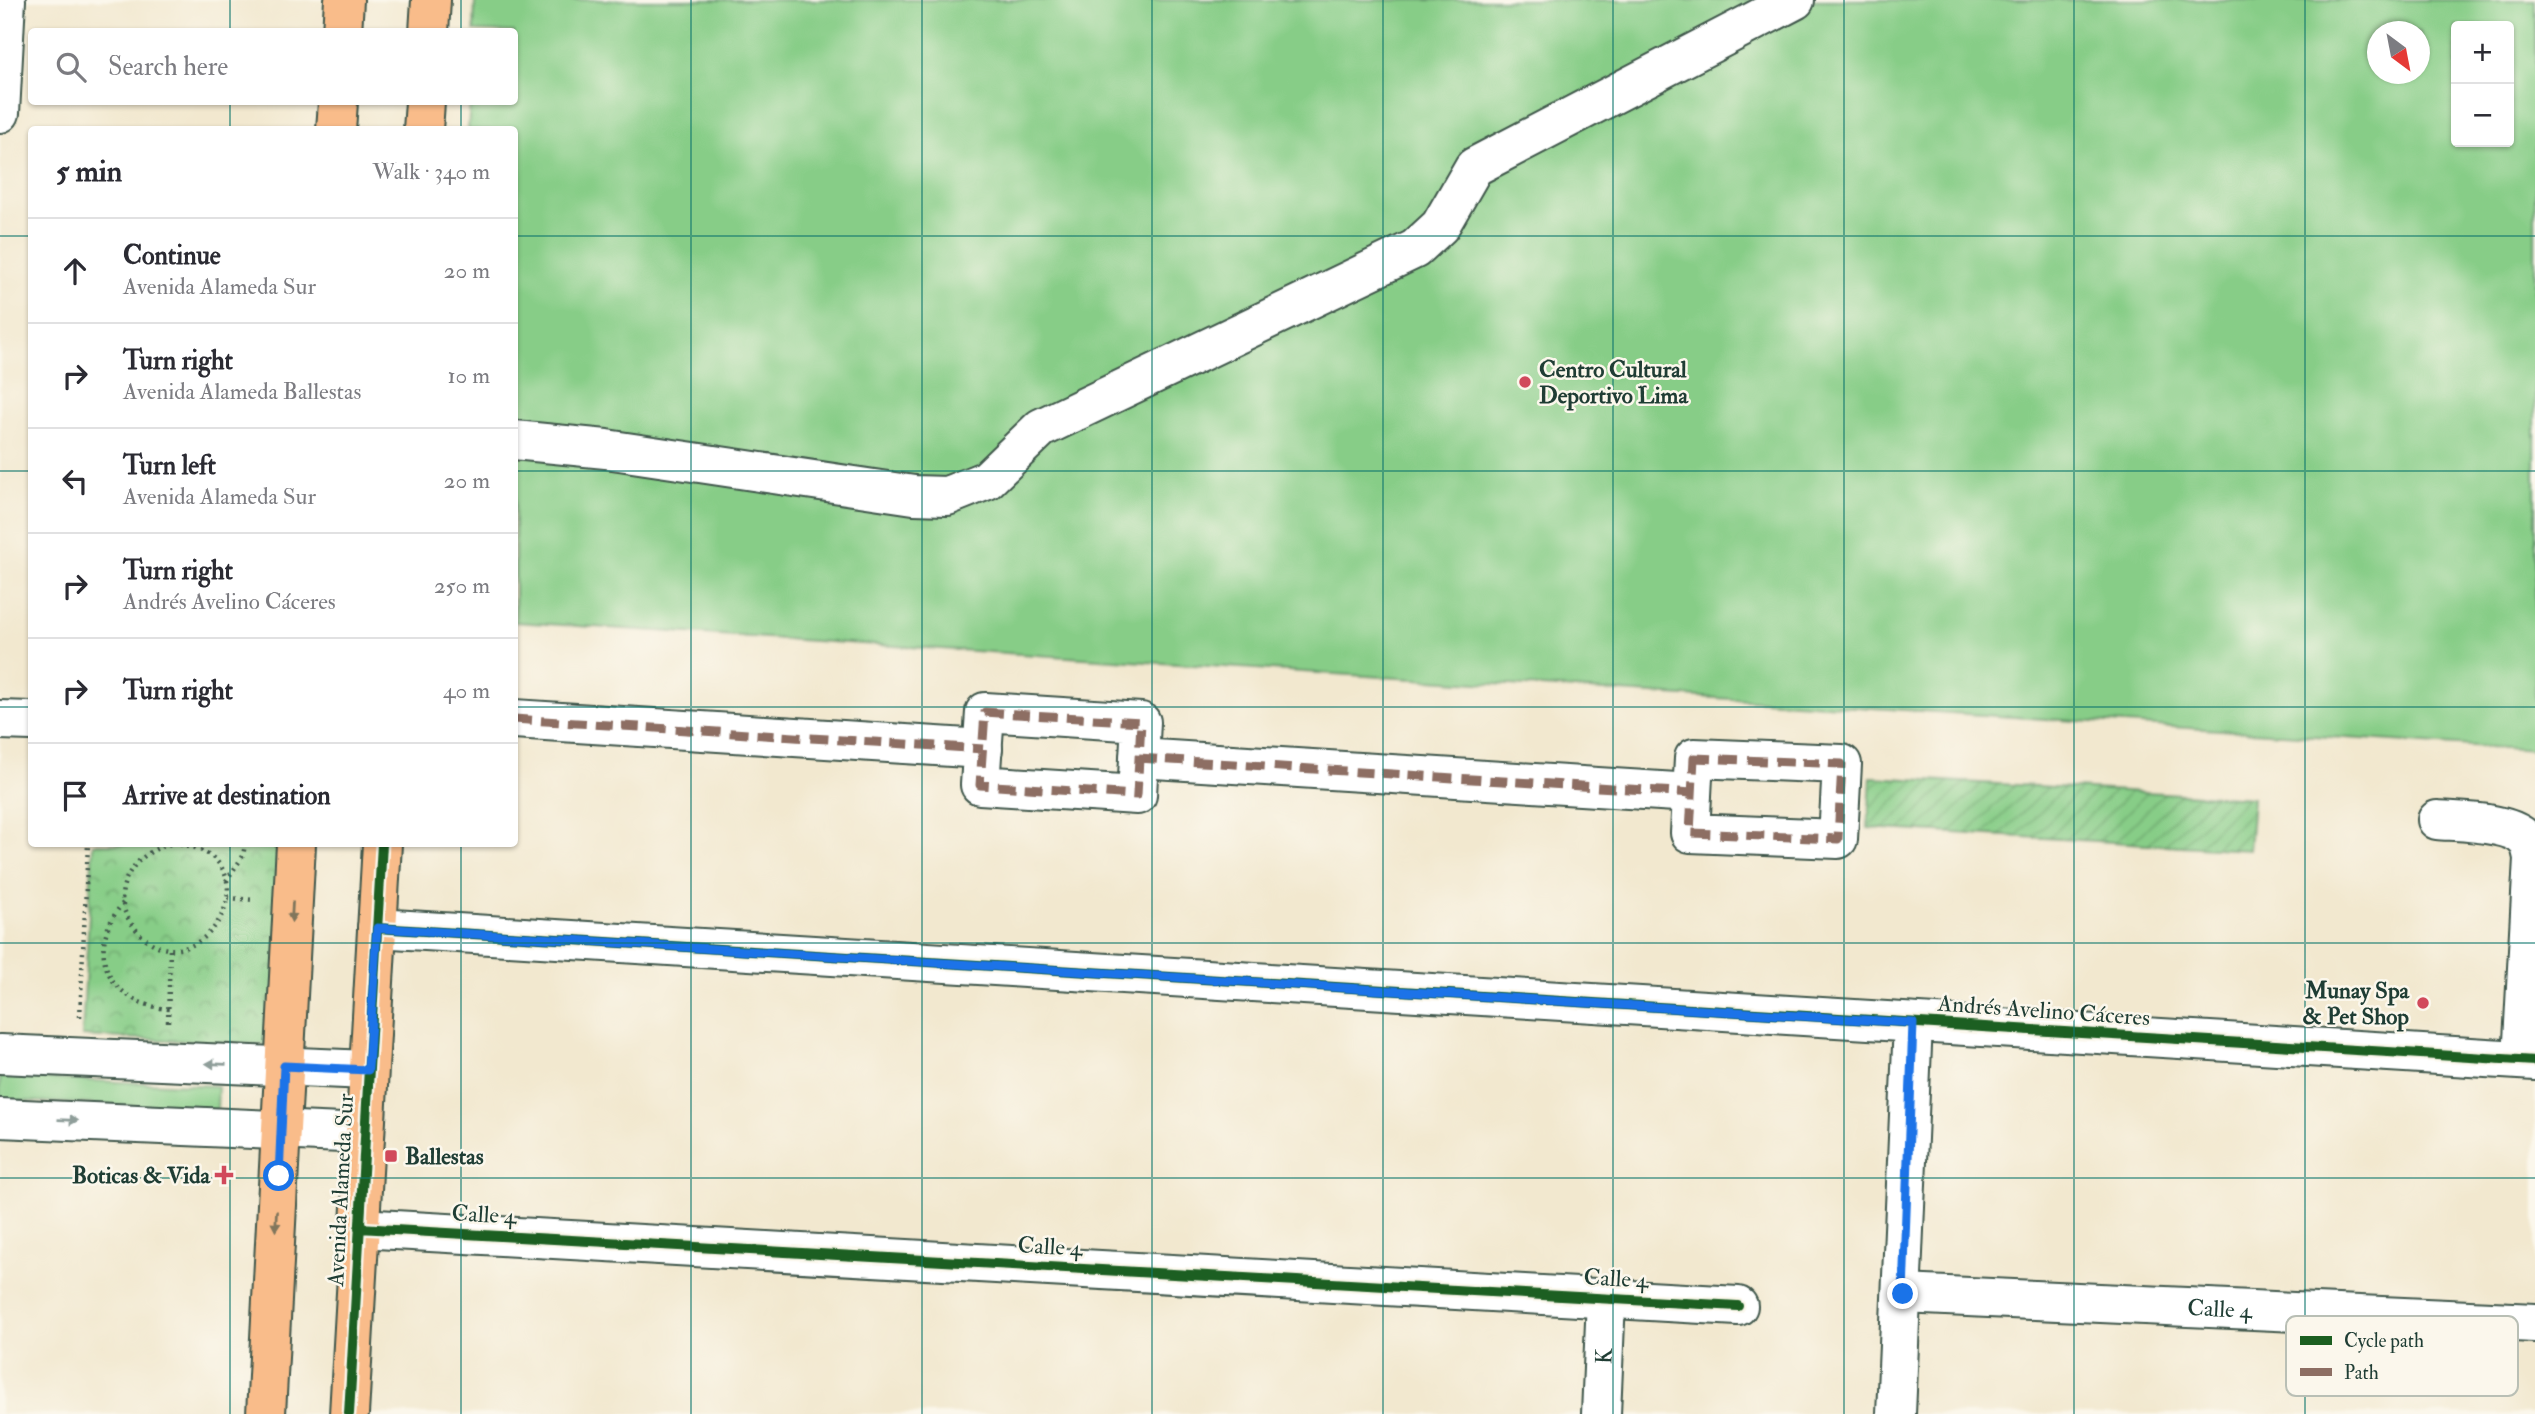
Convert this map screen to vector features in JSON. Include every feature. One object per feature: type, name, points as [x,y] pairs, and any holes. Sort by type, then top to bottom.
[{"type":"main road","points":[[342,28],[344,0]]},
{"type":"main road","points":[[429,28],[431,0]]},
{"type":"main road","points":[[336,126],[338,105]]},
{"type":"main road","points":[[423,126],[425,105]]},
{"type":"main road","points":[[266,1414],[296,847]]},
{"type":"main road","name":"Avenida Alameda Sur","points":[[349,1414],[382,847]]},
{"type":"street","points":[[0,113],[6,0]]},
{"type":"street","points":[[518,440],[606,449],[914,495],[947,496],[987,480],[1041,428],[1406,254],[1440,226],[1474,167],[1795,0]]},
{"type":"street","points":[[985,712],[1141,722],[1137,795],[980,785],[983,748],[985,712]]},
{"type":"street","points":[[518,719],[983,748]]},
{"type":"street","points":[[0,720],[28,721]]},
{"type":"street","points":[[1139,758],[1692,793]]},
{"type":"street","points":[[2437,820],[2497,826],[2516,832],[2528,842],[2533,858],[2528,1061]]},
{"type":"street","name":"Andrés Avelino Cáceres","points":[[377,928],[2528,1061]]},
{"type":"street","points":[[1896,1414],[1913,1023]]},
{"type":"street","points":[[0,1054],[368,1070]]},
{"type":"street","points":[[0,1118],[282,1128],[365,1134]]},
{"type":"street","name":"Calle 4","points":[[359,1228],[1738,1306]]},
{"type":"street","name":"Calle 4","points":[[1903,1294],[2382,1316]]},
{"type":"street","name":"K","points":[[1601,1414],[1606,1299]]},
{"type":"path","points":[[78,1058],[88,847]]},
{"type":"path","points":[[163,847],[141,856],[130,869],[124,886],[123,903],[129,920],[139,933],[154,943],[170,948],[198,943],[219,925],[228,898],[226,881],[219,865],[206,853],[188,847]]},
{"type":"path","points":[[226,881],[243,856],[244,847]]},
{"type":"path","points":[[123,903],[113,915],[103,944],[109,974],[119,989],[134,1001],[169,1009]]},
{"type":"path","points":[[168,1027],[170,948]]},
{"type":"green space","name":"Centro Cultural Deportivo Lima","points":[[475,0],[2535,0],[2535,750],[518,622],[518,126],[468,126],[470,105],[518,105],[518,28],[474,28]]},
{"type":"green space","points":[[1871,777],[2253,798],[2249,850],[1868,828]]},
{"type":"green space","points":[[93,847],[283,847],[272,1045],[82,1036]]},
{"type":"green space","points":[[0,1077],[218,1086],[217,1110],[0,1100]]},
{"type":"marked path","points":[[985,712],[1141,722],[1137,795],[980,785],[985,712]]},
{"type":"marked path","points":[[518,719],[983,749]]},
{"type":"marked path","points":[[1139,758],[1692,793]]},
{"type":"marked path","points":[[1694,758],[1842,764],[1838,839],[1690,833],[1694,758]]},
{"type":"cycle path","points":[[349,1414],[382,847]]},
{"type":"cycle path","points":[[377,928],[2535,1061]]},
{"type":"cycle path","points":[[359,1228],[1738,1306]]},
{"type":"place","name":"Centro Cultural Deportivo Lima","points":[[1525,382]]},
{"type":"place","name":"Munay Spa & Pet Shop","points":[[2423,1003]]},
{"type":"place","name":"Ballestas","points":[[391,1156]]},
{"type":"place","name":"Boticas & Vida","points":[[224,1175]]},
{"type":"route","points":[[279,1176],[284,1066],[368,1070],[377,928],[1913,1023],[1903,1294]]}]
